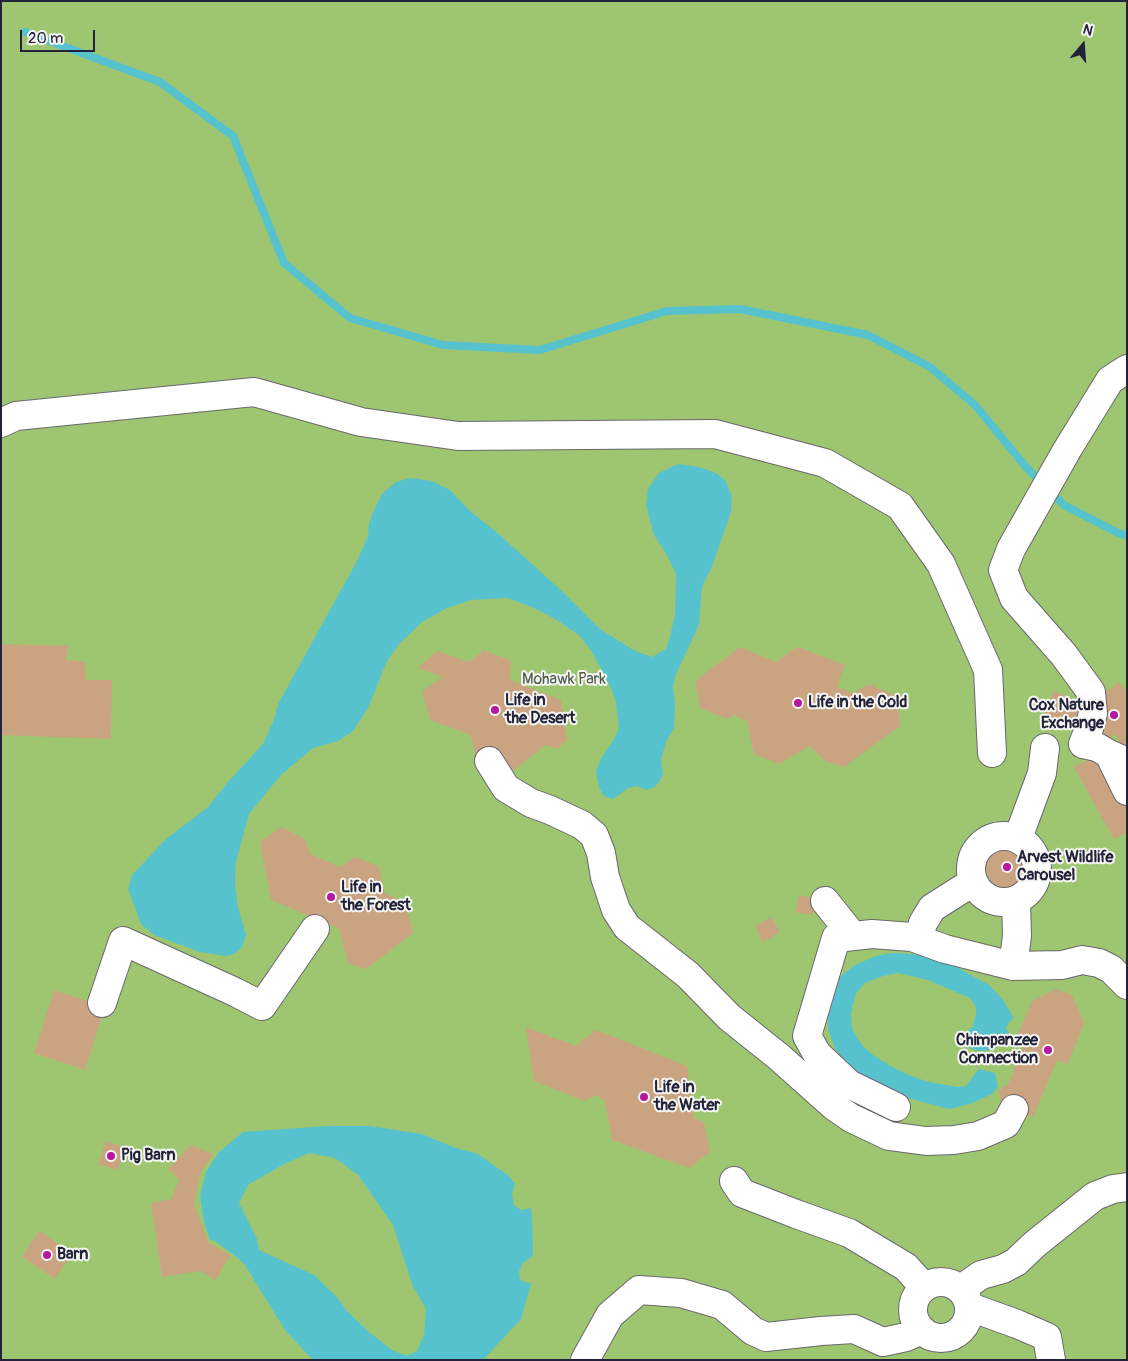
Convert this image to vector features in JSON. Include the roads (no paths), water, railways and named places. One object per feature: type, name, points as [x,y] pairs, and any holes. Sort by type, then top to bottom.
[{"type":"street","points":[[1127,369],[1110,380],[1067,450],[1011,549],[1004,570],[1014,598],[1064,656],[1091,692],[1093,713],[1083,744],[1097,747],[1118,758],[1127,791]]},
{"type":"street","points":[[1,423],[16,416],[254,392],[361,422],[458,436],[715,434],[825,463],[900,506],[941,564],[988,670],[992,753]]},
{"type":"street","points":[[1018,838],[1042,773],[1045,748]]},
{"type":"street","points":[[490,761],[506,788],[531,803],[582,825],[594,835],[601,853],[605,877],[616,910],[627,926],[688,975],[729,1017],[835,1107],[851,1118],[889,1136],[926,1141],[954,1140],[978,1136],[1006,1124],[1014,1109]]},
{"type":"street","points":[[996,837],[1018,838],[1028,845],[1038,865],[1033,887],[1026,896],[1016,901],[1006,903],[990,900],[978,890],[973,882],[970,870],[972,859],[977,849],[985,841],[996,837]]},
{"type":"street","points":[[918,939],[923,923],[932,908],[973,882]]},
{"type":"street","points":[[825,901],[832,946],[807,1003],[807,1036],[817,1054],[849,1084],[896,1107]]},
{"type":"street","points":[[1013,966],[1017,936],[1016,901]]},
{"type":"street","points":[[102,1003],[123,941],[262,1006],[315,929]]},
{"type":"street","points":[[832,946],[872,934],[912,937],[945,949],[1013,966],[1062,965],[1082,960],[1111,969],[1127,985]]},
{"type":"street","points":[[778,1057],[811,1044]]},
{"type":"street","points":[[734,1181],[742,1193],[849,1232],[906,1267],[924,1287]]},
{"type":"street","points":[[1051,1360],[1047,1337],[965,1298],[953,1284],[943,1281],[933,1282],[924,1287],[914,1303],[913,1312],[916,1322],[922,1330],[940,1338],[949,1337],[965,1325],[969,1317],[965,1298],[981,1275],[1003,1269],[1016,1262],[1035,1244],[1096,1196],[1113,1189],[1127,1187]]},
{"type":"street","points":[[585,1360],[610,1315],[639,1290],[681,1293],[722,1306],[753,1331],[766,1336],[854,1329],[883,1342],[906,1337],[922,1330]]},
{"type":"water","points":[[678,464],[699,467],[716,473],[725,480],[732,497],[731,512],[711,569],[702,586],[699,625],[675,676],[673,687],[675,705],[674,728],[666,742],[661,759],[663,775],[656,786],[647,790],[637,786],[628,788],[612,799],[604,796],[599,787],[596,772],[600,760],[619,728],[616,703],[612,690],[592,652],[580,636],[557,620],[508,598],[471,600],[447,608],[422,622],[399,644],[387,661],[368,708],[353,731],[338,741],[313,748],[281,775],[249,814],[236,862],[235,883],[238,907],[246,935],[242,947],[234,954],[226,956],[200,952],[154,935],[141,924],[128,889],[132,875],[166,839],[208,807],[263,744],[274,720],[278,704],[356,563],[368,536],[369,523],[373,512],[382,494],[396,482],[410,478],[432,481],[450,490],[469,510],[564,593],[600,629],[635,651],[652,657],[666,649],[670,637],[675,614],[676,574],[654,535],[646,505],[648,489],[659,473]]},
{"type":"water","points":[[892,953],[934,958],[955,966],[989,985],[1003,1000],[1014,1018],[1006,1028],[1011,1036],[997,1047],[988,1050],[978,1051],[969,1048],[965,1045],[963,1039],[965,1033],[973,1026],[976,1013],[976,1007],[970,998],[928,980],[898,973],[865,983],[856,993],[851,1013],[852,1029],[862,1045],[873,1055],[892,1067],[929,1082],[958,1087],[966,1086],[979,1069],[995,1073],[998,1087],[992,1094],[970,1104],[949,1109],[904,1097],[863,1077],[846,1063],[835,1048],[828,1029],[828,1009],[831,991],[842,975],[855,965],[876,956]]},
{"type":"water","points":[[327,1126],[369,1126],[422,1134],[453,1147],[478,1154],[509,1176],[515,1184],[512,1194],[514,1205],[521,1210],[531,1208],[533,1256],[524,1262],[519,1271],[520,1280],[531,1284],[521,1319],[483,1360],[313,1360],[285,1330],[245,1265],[215,1241],[210,1240],[204,1222],[200,1196],[206,1172],[219,1152],[243,1132]],"holes":[[[309,1153],[335,1158],[358,1175],[393,1225],[412,1284],[426,1309],[424,1335],[417,1351],[407,1356],[392,1350],[369,1332],[314,1275],[259,1250],[257,1239],[239,1203],[248,1185],[284,1164]]]},
{"type":"waterway","points":[[25,32],[160,82],[233,136],[284,263],[350,318],[443,345],[540,350],[667,311],[740,309],[868,335],[930,367],[975,405],[1026,467],[1064,505],[1127,536]]},
{"type":"place","name":"Life in the Cold","points":[[798,703]]},
{"type":"place","name":"Life in the Desert","points":[[495,710]]},
{"type":"place","name":"Cox Nature Exchange","points":[[1114,715]]},
{"type":"place","name":"Arvest Wildlife Carousel","points":[[1007,867]]},
{"type":"place","name":"Life in the Forest","points":[[331,897]]},
{"type":"place","name":"Chimpanzee Connection","points":[[1048,1050]]},
{"type":"place","name":"Life in the Water","points":[[644,1097]]},
{"type":"place","name":"Pig Barn","points":[[111,1156]]},
{"type":"place","name":"Barn","points":[[47,1255]]},
{"type":"park label","name":"Mohawk Park","points":[[564,680]]}]
